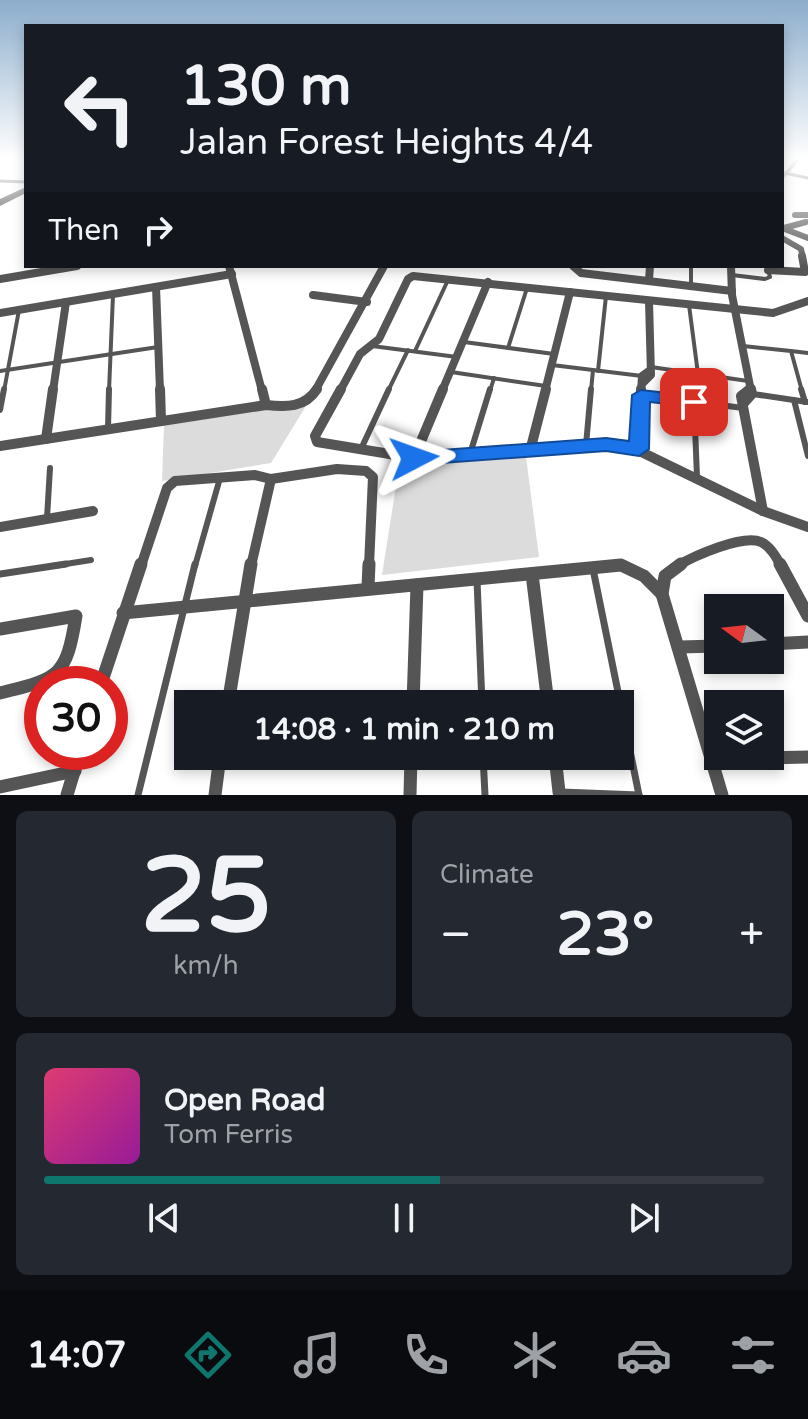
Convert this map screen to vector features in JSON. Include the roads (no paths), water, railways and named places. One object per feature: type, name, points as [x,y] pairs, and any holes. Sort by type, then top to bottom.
[{"type":"street","points":[[804,218],[808,206]]},
{"type":"street","points":[[784,226],[804,218]]},
{"type":"street","points":[[784,226],[804,218]]},
{"type":"street","points":[[784,226],[808,238]]},
{"type":"street","points":[[768,268],[805,272],[801,249],[784,239]]},
{"type":"street","points":[[0,279],[65,268]]},
{"type":"street","points":[[0,446],[266,405],[293,407],[312,397],[383,268]]},
{"type":"street","points":[[574,268],[581,273],[691,285],[732,293]]},
{"type":"street","points":[[649,280],[650,268]]},
{"type":"street","points":[[0,313],[156,287],[230,270],[266,405]]},
{"type":"street","points":[[731,270],[763,511]]},
{"type":"street","points":[[806,304],[783,312],[736,310],[413,276],[408,279],[379,339],[360,354],[315,436],[317,442],[414,458],[617,444],[639,449],[763,511],[808,527]]},
{"type":"street","points":[[414,458],[488,282]]},
{"type":"street","points":[[156,287],[161,421]]},
{"type":"street","points":[[530,451],[570,292]]},
{"type":"street","points":[[313,295],[367,302]]},
{"type":"street","points":[[639,449],[649,301]]},
{"type":"street","points":[[46,439],[66,302]]},
{"type":"street","points":[[107,666],[167,488],[175,481],[255,475],[271,479],[337,469],[366,471],[373,477],[368,587]]},
{"type":"street","points":[[230,690],[243,600],[271,479]]},
{"type":"street","points":[[0,527],[93,511]]},
{"type":"street","points":[[662,594],[665,576],[677,564],[748,540],[763,543],[773,553],[808,616]]},
{"type":"street","points":[[123,613],[621,565],[635,568],[662,594],[704,734]]},
{"type":"street","points":[[532,574],[546,690]]},
{"type":"street","points":[[413,690],[417,585]]},
{"type":"street","points":[[0,629],[76,616],[67,664],[55,679],[0,693]]},
{"type":"street","points":[[784,643],[808,642]]},
{"type":"street","points":[[680,647],[704,646]]},
{"type":"street","points":[[784,757],[808,757]]},
{"type":"street","points":[[215,795],[218,770]]},
{"type":"street","points":[[410,795],[411,770]]},
{"type":"street","points":[[556,770],[558,794]]},
{"type":"street","points":[[714,770],[722,795]]},
{"type":"street","points":[[0,787],[75,771]]},
{"type":"street","points":[[67,795],[75,771]]},
{"type":"lane","points":[[691,268],[691,285]]},
{"type":"lane","points":[[731,270],[765,279],[770,277],[768,268]]},
{"type":"lane","points":[[361,450],[449,278]]},
{"type":"lane","points":[[508,348],[527,287]]},
{"type":"lane","points":[[108,429],[113,294]]},
{"type":"lane","points":[[586,446],[606,296]]},
{"type":"lane","points":[[689,305],[698,374]]},
{"type":"lane","points":[[0,410],[19,310]]},
{"type":"lane","points":[[464,342],[554,355]]},
{"type":"lane","points":[[371,345],[457,357]]},
{"type":"lane","points":[[743,346],[808,353]]},
{"type":"lane","points":[[0,371],[159,347]]},
{"type":"lane","points":[[641,395],[694,402],[749,395],[806,402],[791,351]]},
{"type":"lane","points":[[552,365],[646,374],[698,374],[749,395]]},
{"type":"lane","points":[[451,372],[546,386]]},
{"type":"lane","points":[[469,455],[494,378]]},
{"type":"lane","points":[[794,400],[808,456]]},
{"type":"lane","points":[[694,402],[697,478]]},
{"type":"lane","points":[[47,519],[50,468]]},
{"type":"lane","points":[[138,795],[182,609],[220,477]]},
{"type":"lane","points":[[0,574],[91,560]]},
{"type":"lane","points":[[558,794],[639,795],[592,568]]},
{"type":"lane","points":[[477,579],[481,690]]},
{"type":"lane","points":[[484,770],[485,795]]}]
